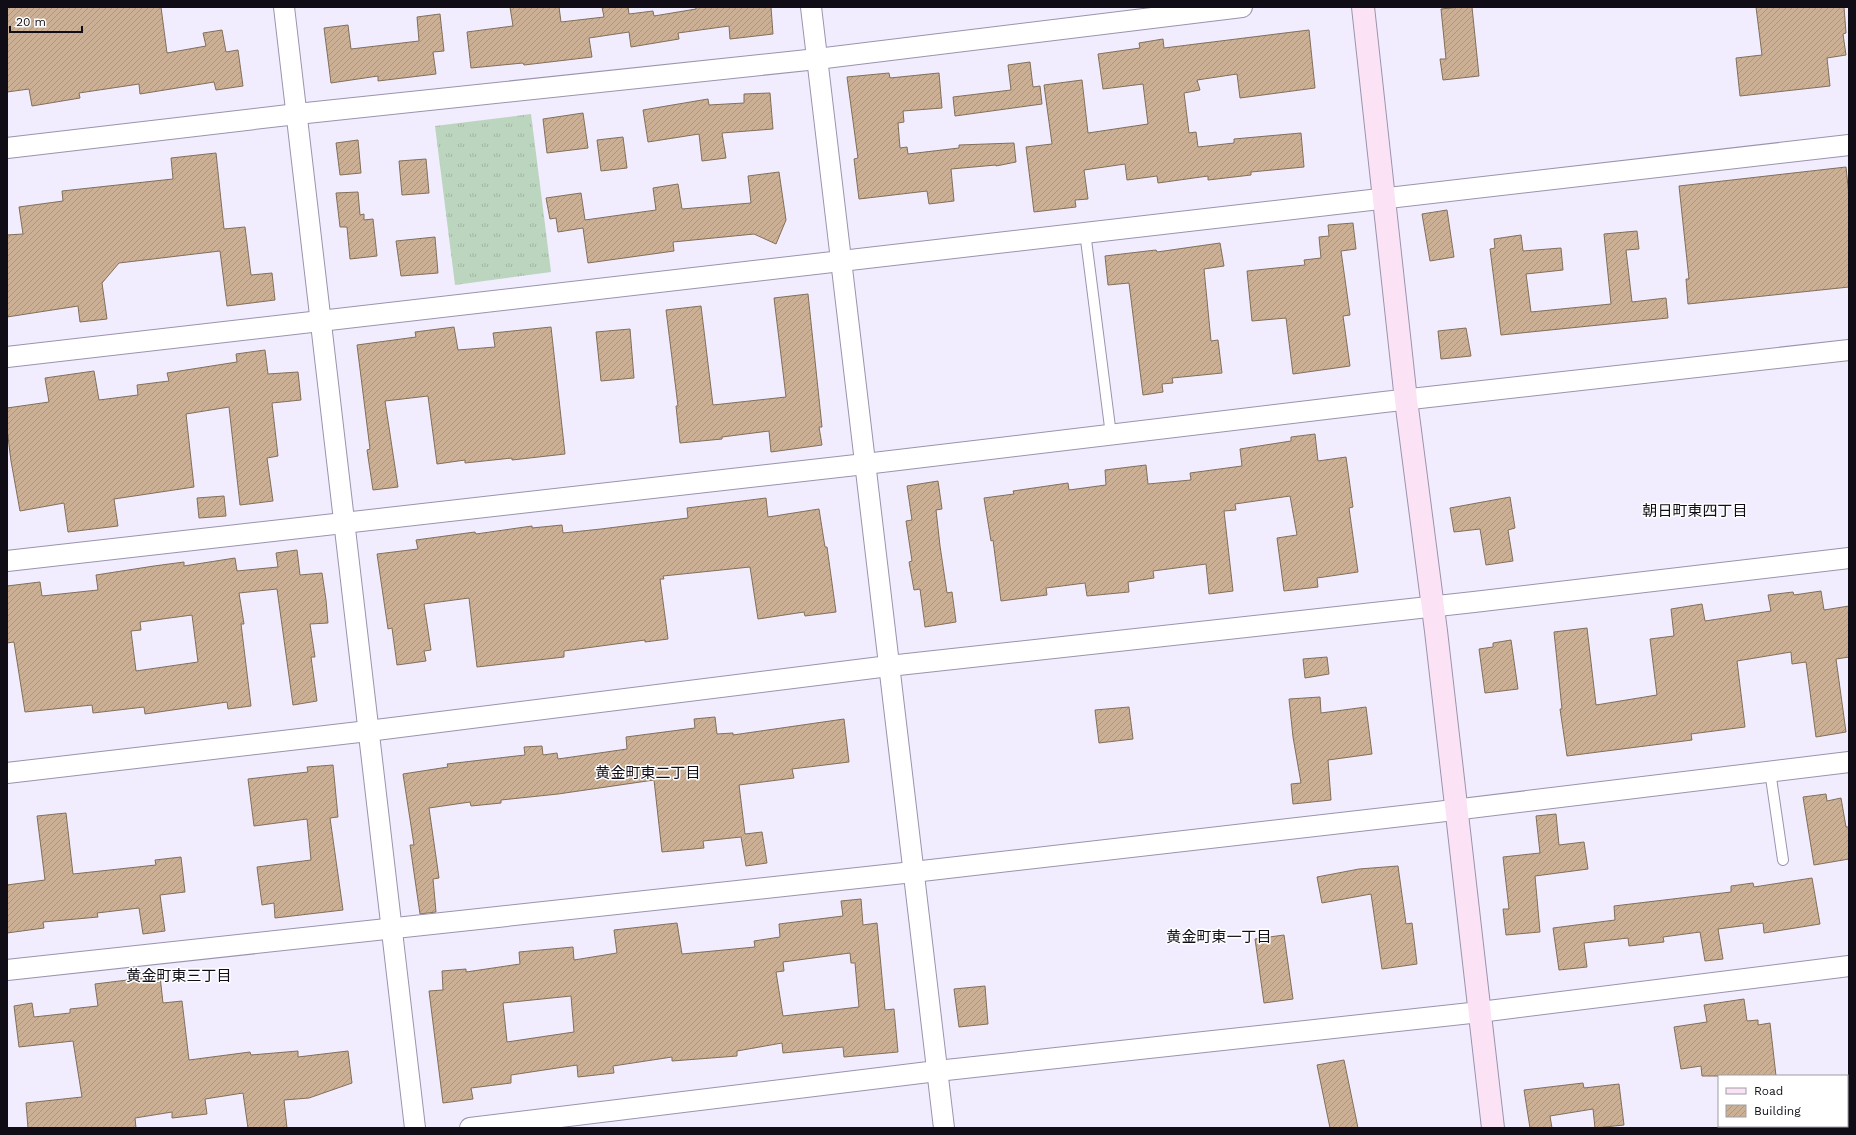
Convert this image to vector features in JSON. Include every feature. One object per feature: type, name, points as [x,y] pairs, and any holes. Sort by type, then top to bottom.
[{"type":"street","points":[[284,7],[322,320],[368,731],[415,1128]]},
{"type":"street","points":[[811,7],[944,1128]]},
{"type":"street","points":[[7,148],[297,114],[818,59],[1242,7]]},
{"type":"street","points":[[1363,7],[1406,400],[1433,606],[1493,1128]]},
{"type":"street","points":[[7,357],[1849,144]]},
{"type":"street","points":[[7,561],[865,464],[1406,400],[1849,350]]},
{"type":"street","points":[[7,773],[368,731],[889,666],[1849,558]]},
{"type":"street","points":[[7,970],[913,872],[1456,810],[1849,762]]},
{"type":"street","points":[[470,1128],[937,1071],[1480,1012],[1849,966]]},
{"type":"lane","points":[[1085,232],[1111,435]]},
{"type":"lane","points":[[1770,771],[1783,860]]},
{"type":"green space","points":[[531,114],[551,272],[455,285],[435,126]]},
{"type":"building","points":[[7,7],[161,7],[167,53],[206,46],[203,33],[222,30],[226,52],[238,50],[243,86],[216,90],[214,82],[140,94],[139,84],[79,93],[80,98],[32,106],[29,89],[7,92]]},
{"type":"building","points":[[510,7],[559,7],[561,22],[604,17],[602,7],[628,7],[629,14],[653,11],[654,16],[696,9],[696,7],[771,7],[773,34],[730,39],[729,26],[678,33],[679,39],[631,47],[629,32],[589,38],[592,57],[524,65],[523,63],[471,68],[467,32],[513,26]]},
{"type":"building","points":[[1472,7],[1479,76],[1443,80],[1440,59],[1446,59],[1441,9]]},
{"type":"building","points":[[1756,7],[1844,7],[1846,33],[1843,34],[1846,55],[1827,58],[1830,86],[1740,96],[1736,58],[1762,55]]},
{"type":"building","points":[[440,14],[444,51],[433,52],[436,74],[378,81],[378,76],[331,83],[324,28],[348,25],[351,49],[419,41],[417,17]]},
{"type":"building","points":[[1309,30],[1315,88],[1240,98],[1237,74],[1197,80],[1200,90],[1184,93],[1189,133],[1196,132],[1198,147],[1234,143],[1234,139],[1301,133],[1304,167],[1251,172],[1251,175],[1208,180],[1208,176],[1158,183],[1157,176],[1127,180],[1125,164],[1084,170],[1088,199],[1075,200],[1076,207],[1034,212],[1026,147],[1052,144],[1044,85],[1082,80],[1088,133],[1148,124],[1143,84],[1103,89],[1098,54],[1140,48],[1139,43],[1163,39],[1164,48]]},
{"type":"building","points":[[1030,62],[1033,87],[1040,86],[1042,104],[955,116],[953,97],[1011,90],[1008,65]]},
{"type":"building","points":[[889,73],[890,78],[939,73],[942,108],[903,111],[904,122],[898,123],[900,148],[907,147],[908,154],[959,148],[959,145],[1014,143],[1016,162],[996,166],[951,169],[954,201],[929,204],[927,191],[859,199],[854,159],[858,158],[847,77]]},
{"type":"building","points":[[770,93],[773,129],[722,133],[726,158],[702,161],[699,134],[648,142],[643,110],[708,99],[709,105],[744,103],[744,94]]},
{"type":"building","points":[[583,113],[588,148],[547,153],[543,119]]},
{"type":"building","points":[[623,137],[627,168],[601,171],[597,140]]},
{"type":"building","points":[[358,140],[361,173],[340,175],[336,143]]},
{"type":"building","points":[[216,153],[224,229],[245,227],[251,275],[272,273],[275,300],[227,306],[220,251],[119,263],[102,283],[107,319],[80,322],[78,306],[7,317],[7,235],[23,234],[19,207],[63,201],[62,191],[173,179],[171,158]]},
{"type":"building","points":[[426,159],[429,193],[402,195],[399,161]]},
{"type":"building","points":[[1846,167],[1849,196],[1849,287],[1688,304],[1686,279],[1689,279],[1679,186]]},
{"type":"building","points":[[779,172],[786,220],[776,244],[754,234],[673,242],[674,251],[588,263],[583,228],[558,232],[556,218],[550,219],[546,198],[581,193],[585,220],[656,210],[653,188],[678,184],[682,209],[751,203],[748,176]]},
{"type":"building","points":[[358,192],[360,215],[364,214],[364,220],[373,219],[377,256],[350,259],[347,227],[340,227],[336,193]]},
{"type":"building","points":[[1447,210],[1454,257],[1430,261],[1422,214]]},
{"type":"building","points":[[1353,223],[1356,249],[1341,251],[1350,315],[1343,316],[1350,366],[1293,374],[1286,318],[1252,321],[1247,271],[1305,265],[1304,260],[1321,258],[1319,237],[1329,236],[1328,225]]},
{"type":"building","points":[[1637,231],[1639,249],[1626,250],[1632,302],[1666,298],[1668,318],[1501,335],[1490,249],[1495,248],[1494,239],[1521,235],[1523,251],[1561,248],[1563,270],[1526,274],[1531,312],[1611,304],[1604,234]]},
{"type":"building","points":[[435,237],[438,273],[401,276],[396,241]]},
{"type":"building","points":[[1220,243],[1224,266],[1204,269],[1211,341],[1218,340],[1222,373],[1172,378],[1173,383],[1162,384],[1163,392],[1143,395],[1129,283],[1108,285],[1105,256],[1156,250],[1157,252]]},
{"type":"building","points":[[808,294],[822,427],[819,427],[822,445],[771,452],[769,431],[722,437],[722,439],[680,443],[676,406],[678,406],[666,310],[701,306],[713,405],[786,397],[774,298]]},
{"type":"building","points":[[454,327],[458,350],[495,347],[493,333],[551,327],[565,454],[512,460],[512,458],[465,463],[465,460],[437,464],[428,396],[385,401],[398,487],[373,490],[367,450],[370,449],[357,345],[416,337],[415,332]]},
{"type":"building","points":[[1466,328],[1471,356],[1441,359],[1438,331]]},
{"type":"building","points":[[630,329],[634,378],[601,381],[596,332]]},
{"type":"building","points":[[265,350],[268,374],[298,372],[301,400],[272,403],[278,456],[267,458],[273,501],[240,505],[229,407],[186,414],[194,487],[114,499],[118,526],[68,532],[64,503],[20,511],[11,461],[7,429],[7,408],[49,402],[45,378],[94,371],[99,400],[138,395],[137,385],[169,381],[167,373],[237,362],[236,354]]},
{"type":"building","points":[[1315,434],[1318,461],[1346,457],[1353,507],[1349,508],[1358,572],[1317,578],[1318,587],[1284,591],[1277,538],[1297,535],[1290,496],[1235,504],[1236,510],[1224,511],[1233,591],[1209,594],[1206,564],[1153,571],[1154,578],[1128,582],[1129,592],[1087,596],[1085,583],[1046,588],[1047,595],[1001,601],[993,540],[991,541],[984,498],[1014,494],[1013,491],[1068,483],[1069,490],[1106,485],[1105,470],[1146,465],[1148,484],[1191,480],[1190,473],[1242,466],[1240,449],[1291,441],[1291,437]]},
{"type":"building","points":[[938,481],[942,509],[936,510],[940,546],[947,593],[952,592],[956,622],[925,627],[920,589],[914,590],[909,562],[912,561],[906,521],[912,520],[907,486]]},
{"type":"building","points":[[224,496],[226,516],[199,518],[197,498]]},
{"type":"building","points":[[1510,497],[1515,528],[1508,530],[1513,561],[1486,565],[1480,529],[1454,532],[1450,508]]},
{"type":"building","points":[[766,498],[768,517],[819,509],[825,547],[827,547],[836,612],[805,616],[804,612],[758,619],[750,567],[663,576],[664,579],[660,579],[668,639],[645,642],[645,640],[564,651],[564,657],[477,667],[469,598],[424,604],[431,650],[424,651],[426,661],[397,665],[392,628],[388,629],[377,554],[418,549],[416,540],[475,532],[476,534],[532,526],[532,528],[562,525],[563,533],[688,518],[687,508]]},
{"type":"building","points":[[297,550],[300,575],[322,573],[328,623],[310,624],[315,657],[311,657],[317,701],[293,705],[277,589],[239,593],[244,624],[241,624],[251,706],[228,709],[227,702],[145,714],[144,707],[93,713],[92,705],[25,712],[14,642],[7,643],[7,586],[40,582],[42,596],[98,590],[96,575],[184,562],[184,566],[235,558],[237,571],[278,567],[276,553]],"holes":[[[192,615],[198,662],[136,671],[131,631],[141,630],[140,622]]]},
{"type":"building","points":[[1821,591],[1824,610],[1849,606],[1849,657],[1836,659],[1846,732],[1816,737],[1806,662],[1792,664],[1791,652],[1737,661],[1745,727],[1691,734],[1692,740],[1567,756],[1560,709],[1562,709],[1554,632],[1587,628],[1596,705],[1657,695],[1650,639],[1674,636],[1671,609],[1702,604],[1705,621],[1771,611],[1768,595],[1793,592],[1794,595]]},
{"type":"building","points":[[1511,640],[1518,689],[1485,693],[1479,649],[1493,647],[1493,643]]},
{"type":"building","points":[[1327,657],[1329,674],[1305,678],[1303,659]]},
{"type":"building","points":[[1320,697],[1321,713],[1366,707],[1372,754],[1328,760],[1331,800],[1293,804],[1291,784],[1301,783],[1293,737],[1289,699]]},
{"type":"building","points":[[1129,707],[1133,739],[1099,743],[1095,710]]},
{"type":"building","points":[[715,717],[717,734],[733,733],[733,735],[844,719],[849,762],[792,769],[794,778],[739,785],[745,834],[762,832],[767,863],[746,866],[741,837],[703,841],[704,848],[662,852],[654,780],[558,794],[501,800],[501,803],[471,806],[470,802],[429,808],[439,878],[433,879],[436,912],[420,914],[410,845],[414,845],[403,774],[448,767],[447,764],[525,755],[524,747],[542,746],[543,755],[557,753],[558,759],[627,749],[626,737],[695,728],[694,719]]},
{"type":"building","points":[[333,765],[338,817],[330,818],[343,910],[275,918],[274,903],[262,905],[257,867],[311,860],[307,819],[254,826],[248,779],[308,772],[307,767]]},
{"type":"building","points":[[1826,794],[1827,801],[1841,798],[1846,827],[1849,827],[1849,859],[1814,865],[1803,797]]},
{"type":"building","points":[[66,813],[73,874],[156,865],[155,860],[181,857],[185,892],[160,895],[165,931],[143,934],[139,908],[97,913],[98,917],[43,922],[44,928],[7,933],[7,885],[45,880],[37,816]]},
{"type":"building","points":[[1556,814],[1559,845],[1584,842],[1588,869],[1535,876],[1540,932],[1506,935],[1503,909],[1509,909],[1503,857],[1540,853],[1536,816]]},
{"type":"building","points":[[1398,866],[1406,924],[1412,923],[1417,964],[1382,969],[1371,894],[1322,903],[1317,877],[1359,869]]},
{"type":"building","points":[[1812,878],[1820,924],[1764,933],[1763,923],[1718,929],[1723,959],[1705,961],[1700,932],[1663,937],[1664,942],[1629,946],[1628,938],[1584,943],[1587,967],[1559,970],[1553,928],[1615,920],[1614,906],[1731,892],[1731,886],[1753,883],[1754,887]]},
{"type":"building","points":[[861,899],[863,925],[877,923],[885,1010],[894,1009],[898,1052],[844,1057],[843,1047],[783,1053],[782,1043],[737,1051],[737,1056],[672,1061],[672,1057],[613,1066],[614,1073],[578,1077],[577,1065],[511,1075],[511,1083],[471,1088],[473,1099],[443,1103],[429,991],[443,990],[442,971],[466,969],[466,972],[520,964],[519,952],[573,947],[574,960],[617,953],[614,930],[677,923],[682,954],[755,947],[754,941],[780,937],[779,924],[843,916],[841,901]],"holes":[[[850,953],[851,963],[855,963],[859,1007],[783,1016],[776,972],[784,971],[783,962]],[[571,996],[574,1032],[507,1042],[503,1003]]]},
{"type":"building","points":[[1284,935],[1293,999],[1264,1003],[1255,939]]},
{"type":"building","points":[[160,976],[163,1003],[182,1001],[189,1060],[250,1052],[251,1055],[298,1051],[298,1057],[348,1051],[352,1083],[309,1098],[284,1100],[287,1128],[248,1128],[243,1093],[205,1099],[207,1114],[172,1118],[172,1112],[135,1118],[136,1128],[28,1128],[26,1103],[82,1097],[73,1041],[19,1047],[14,1006],[32,1003],[34,1017],[70,1013],[70,1009],[98,1006],[95,984]]},
{"type":"building","points":[[985,986],[988,1024],[959,1027],[954,989]]},
{"type":"building","points":[[1744,999],[1747,1021],[1758,1020],[1758,1025],[1770,1023],[1776,1075],[1702,1076],[1701,1066],[1681,1069],[1674,1027],[1707,1022],[1704,1005]]},
{"type":"building","points":[[1344,1060],[1358,1128],[1330,1128],[1317,1065]]},
{"type":"building","points":[[1583,1083],[1584,1088],[1619,1084],[1624,1125],[1595,1128],[1593,1109],[1550,1116],[1552,1128],[1530,1128],[1524,1090]]},
{"type":"district","name":"朝日町東四丁目","points":[[1695,511]]},
{"type":"district","name":"黄金町東二丁目","points":[[648,773]]},
{"type":"district","name":"黄金町東一丁目","points":[[1219,937]]},
{"type":"district","name":"黄金町東三丁目","points":[[179,976]]}]
